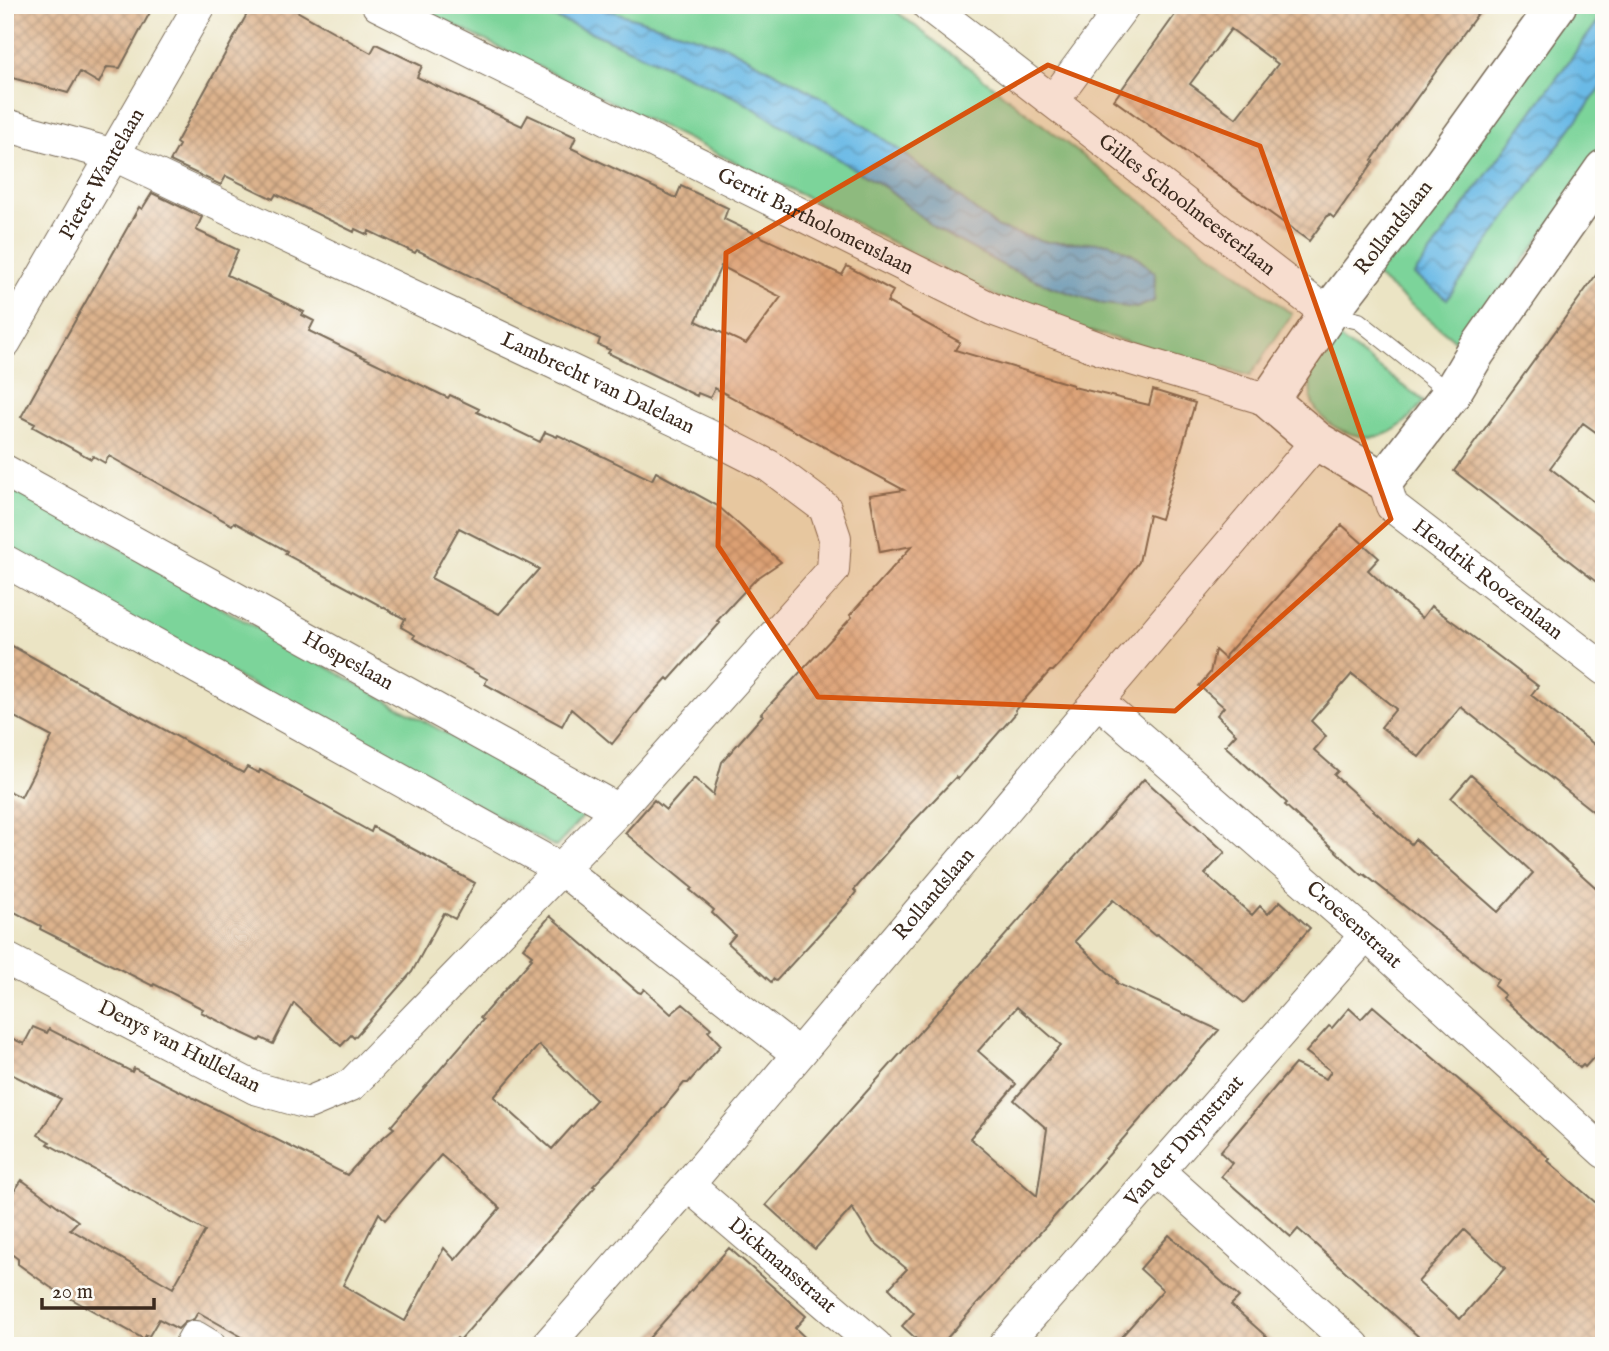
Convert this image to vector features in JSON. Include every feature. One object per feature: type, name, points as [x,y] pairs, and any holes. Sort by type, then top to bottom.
[{"type":"street","name":"Pieter Wantelaan","points":[[5,342],[200,5]]},
{"type":"street","name":"Gerrit Bartholomeuslaan","points":[[378,5],[992,309],[1115,354],[1269,400]]},
{"type":"street","name":"Gilles Schoolmeesterlaan","points":[[928,5],[1328,314]]},
{"type":"street","points":[[1053,101],[1124,5]]},
{"type":"street","name":"Rollandslaan","points":[[1269,400],[1328,314],[1420,195],[1557,5]]},
{"type":"street","name":"Lambrecht van Dalelaan","points":[[5,125],[114,155],[728,445],[769,466],[825,508],[835,538],[833,570],[618,810]]},
{"type":"street","points":[[1269,400],[1318,441],[1384,481],[1451,394],[1476,352],[1604,169]]},
{"type":"street","name":"Rollandslaan","points":[[547,1346],[688,1185],[1318,441]]},
{"type":"street","name":"Hospeslaan","points":[[5,471],[618,810]]},
{"type":"street","name":"Hendrik Roozenlaan","points":[[1384,481],[1392,506],[1604,669]]},
{"type":"street","points":[[5,561],[561,869],[798,1054]]},
{"type":"street","name":"Croesenstraat","points":[[1098,701],[1366,935],[1604,1152]]},
{"type":"street","points":[[561,869],[618,810]]},
{"type":"street","name":"Denys van Hullelaan","points":[[5,958],[255,1088],[308,1103],[351,1085],[561,869]]},
{"type":"street","name":"Van der Duynstraat","points":[[1004,1346],[1366,935]]},
{"type":"street","points":[[1157,1170],[1354,1346]]},
{"type":"street","name":"Dickmansstraat","points":[[688,1185],[877,1346]]},
{"type":"street","points":[[190,1346],[195,1337],[210,1346]]},
{"type":"lane","name":"Gilles Schoolmeesterlaan","points":[[1328,314],[1359,321],[1451,394]]},
{"type":"highlighted area","points":[[1048,65],[1260,146],[1391,519],[1175,711],[818,697],[718,546],[726,253]]},
{"type":"green space","points":[[412,5],[522,5],[591,32],[737,98],[886,188],[936,229],[1008,268],[1052,287],[1104,304],[1155,273],[1133,254],[1110,244],[1047,242],[998,228],[902,152],[828,101],[726,46],[591,5],[888,5],[1163,218],[1292,314],[1250,376],[1034,316],[784,186]]},
{"type":"green space","points":[[1567,5],[1604,5],[1604,13],[1414,275],[1447,298],[1604,83],[1604,150],[1462,346],[1370,271]]},
{"type":"green space","points":[[1331,332],[1424,401],[1399,427],[1388,433],[1367,437],[1335,427],[1319,413],[1311,398],[1310,383],[1313,365]]},
{"type":"green space","points":[[5,480],[218,606],[587,812],[556,847],[5,553]]},
{"type":"water","points":[[522,5],[591,5],[726,46],[828,101],[902,152],[998,228],[1047,242],[1110,243],[1133,254],[1155,273],[1154,301],[1136,308],[1104,304],[1052,287],[1008,268],[936,229],[886,188],[737,98],[591,32]]},
{"type":"water","points":[[1604,13],[1604,83],[1447,299],[1414,275]]},
{"type":"building","points":[[5,5],[154,5],[120,68],[107,67],[99,83],[80,72],[68,93],[5,76]]},
{"type":"building","points":[[252,5],[286,5],[371,53],[376,44],[422,66],[417,77],[522,126],[528,115],[576,137],[571,148],[676,198],[681,186],[728,208],[724,219],[842,275],[847,266],[893,291],[887,302],[960,342],[955,350],[1073,387],[1149,405],[1153,390],[1195,403],[1161,519],[1149,515],[1139,562],[1073,650],[1015,710],[1016,713],[958,779],[956,777],[911,824],[854,890],[856,892],[846,905],[776,981],[773,979],[771,982],[728,943],[735,935],[712,913],[714,910],[690,890],[692,888],[625,833],[654,800],[666,810],[694,778],[713,795],[722,762],[763,715],[761,714],[852,617],[850,615],[912,546],[880,552],[870,495],[904,490],[715,388],[710,398],[698,393],[697,396],[608,353],[610,350],[598,345],[600,339],[417,250],[415,253],[369,231],[368,235],[355,229],[354,232],[276,194],[273,199],[226,176],[221,185],[170,161],[179,145],[176,143]],"holes":[[[721,266],[781,297],[746,344],[696,321]]]},
{"type":"building","points":[[1182,5],[1484,5],[1372,160],[1374,161],[1334,218],[1329,214],[1309,241],[1114,100]],"holes":[[[1231,29],[1278,64],[1236,118],[1190,84]]]},
{"type":"building","points":[[152,193],[202,217],[196,230],[238,250],[227,275],[304,312],[302,315],[314,321],[309,331],[448,398],[450,395],[479,409],[477,412],[540,442],[545,432],[557,437],[558,435],[652,480],[656,472],[718,506],[781,562],[756,579],[737,599],[717,621],[720,623],[669,680],[667,678],[648,699],[612,744],[571,709],[562,726],[485,684],[487,679],[413,638],[415,635],[401,627],[405,619],[285,554],[287,551],[234,522],[232,525],[109,456],[105,463],[93,456],[91,459],[33,427],[35,424],[21,417],[139,207],[142,209]],"holes":[[[459,528],[539,569],[499,614],[431,578]]]},
{"type":"building","points":[[1604,264],[1604,438],[1583,423],[1550,468],[1604,510],[1604,588],[1454,471]]},
{"type":"building","points":[[1342,525],[1379,558],[1368,570],[1396,596],[1422,618],[1431,606],[1456,624],[1538,686],[1531,695],[1604,752],[1604,820],[1461,707],[1419,757],[1381,727],[1396,709],[1352,674],[1311,721],[1326,736],[1314,750],[1338,771],[1334,775],[1411,844],[1415,839],[1498,912],[1533,873],[1451,798],[1471,775],[1604,895],[1604,1046],[1585,1067],[1583,1065],[1580,1068],[1502,998],[1505,995],[1494,986],[1498,980],[1362,875],[1225,746],[1236,734],[1217,715],[1224,707],[1199,686],[1210,673],[1215,650],[1225,659]]},
{"type":"building","points":[[5,642],[243,773],[247,767],[259,773],[260,770],[371,832],[373,827],[475,883],[455,919],[444,913],[412,972],[354,1038],[351,1035],[341,1046],[294,1003],[273,1044],[261,1038],[259,1041],[201,1012],[203,1009],[40,929],[41,926],[5,907],[5,789],[21,797],[52,737],[5,712]]},
{"type":"building","points":[[1144,779],[1225,852],[1205,874],[1252,915],[1260,906],[1268,914],[1280,901],[1310,928],[1244,1003],[1157,934],[1155,936],[1113,900],[1075,941],[1117,981],[1116,983],[1219,1030],[940,1346],[924,1346],[902,1326],[914,1313],[889,1288],[907,1269],[873,1241],[852,1208],[815,1249],[766,1205]],"holes":[[[1017,1007],[1061,1045],[1014,1100],[1047,1129],[1037,1196],[970,1138],[1016,1084],[978,1051]]]},
{"type":"building","points":[[550,916],[638,992],[641,993],[644,989],[671,1014],[683,1004],[711,1028],[708,1031],[721,1045],[688,1083],[684,1083],[460,1340],[457,1338],[449,1346],[258,1346],[198,1312],[194,1319],[185,1322],[178,1329],[159,1319],[149,1336],[146,1335],[144,1339],[50,1287],[18,1264],[18,1259],[5,1249],[5,1204],[22,1180],[78,1221],[70,1229],[173,1288],[205,1231],[48,1144],[50,1142],[38,1135],[61,1099],[5,1071],[5,1035],[24,1044],[33,1027],[47,1033],[49,1029],[132,1072],[134,1068],[347,1175],[372,1147],[394,1128],[391,1126],[532,959],[532,955],[523,948]],"holes":[[[539,1045],[596,1100],[552,1149],[494,1097]],[[441,1155],[500,1208],[455,1260],[444,1248],[405,1321],[343,1285],[379,1213],[385,1220]]]},
{"type":"building","points":[[1373,1006],[1524,1136],[1604,1210],[1604,1346],[1429,1346],[1298,1229],[1291,1237],[1221,1176],[1232,1163],[1220,1152],[1295,1064],[1326,1079],[1331,1071],[1306,1052],[1349,1008],[1361,1019]],"holes":[[[1464,1230],[1505,1268],[1460,1319],[1418,1282]]]},
{"type":"building","points":[[1169,1235],[1239,1297],[1231,1305],[1277,1346],[1113,1346],[1163,1290],[1140,1269]]},
{"type":"building","points":[[729,1248],[806,1316],[795,1328],[814,1346],[642,1346]]}]
